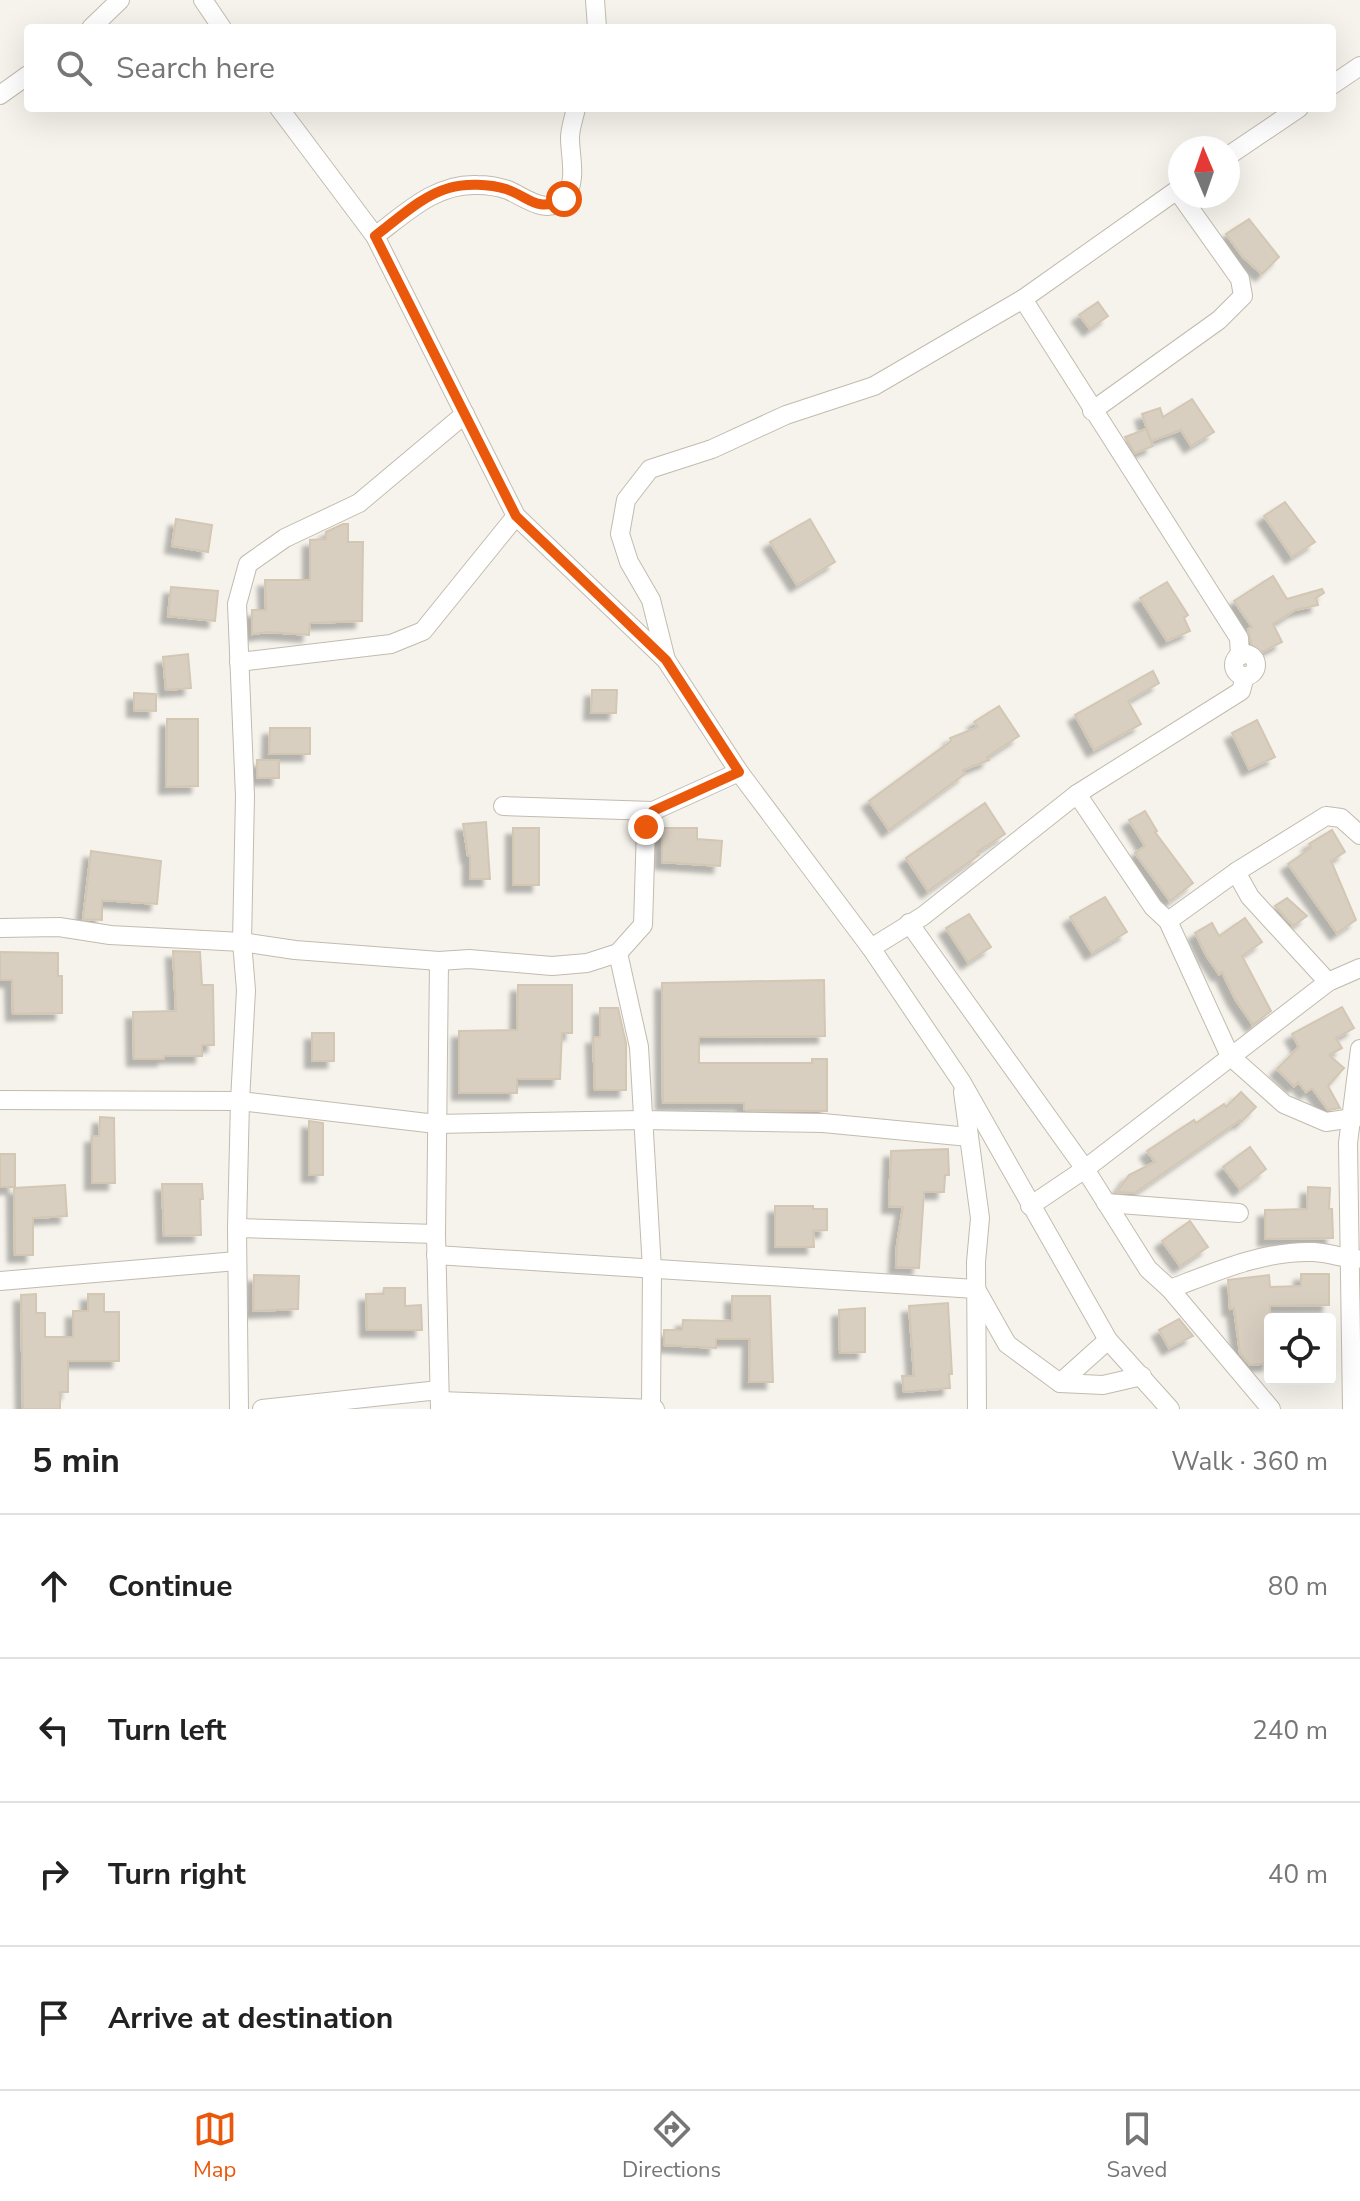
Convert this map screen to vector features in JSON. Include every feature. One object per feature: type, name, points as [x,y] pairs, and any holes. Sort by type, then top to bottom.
[{"type":"street","points":[[95,24],[120,0]]},
{"type":"street","points":[[203,0],[219,24]]},
{"type":"street","points":[[595,0],[597,24]]},
{"type":"street","points":[[1336,82],[1360,66]]},
{"type":"street","points":[[0,95],[24,78]]},
{"type":"street","points":[[282,112],[375,236],[516,516],[666,660],[739,772],[871,948],[961,1081],[1108,1340],[1170,1409]]},
{"type":"street","points":[[375,236],[428,196],[451,187],[477,185],[505,189],[536,204],[550,206],[564,199],[573,179],[570,135],[575,112]]},
{"type":"street","points":[[1240,148],[1293,112]]},
{"type":"street","points":[[666,660],[651,600],[629,562],[620,534],[626,500],[650,469],[712,449],[786,415],[874,386],[1023,299],[1168,200]]},
{"type":"street","points":[[1092,411],[1219,320],[1243,296],[1240,279],[1190,208]]},
{"type":"street","points":[[871,948],[953,893],[1077,794],[1241,691],[1245,676],[1253,672],[1255,662],[1249,655],[1240,656],[1239,638],[1023,299]]},
{"type":"street","points":[[239,1409],[237,1228],[246,990],[242,942],[245,796],[237,604],[248,564],[285,538],[359,503],[465,414]]},
{"type":"street","points":[[239,662],[391,644],[423,631],[516,516]]},
{"type":"street","points":[[503,806],[653,811],[739,772]]},
{"type":"street","points":[[1077,794],[1153,907],[1168,921],[1230,1056],[1284,1104],[1326,1122],[1356,1117]]},
{"type":"street","points":[[0,928],[59,927],[110,935],[242,942],[295,950],[439,961],[469,959],[552,966],[587,963],[618,953],[643,925],[646,827],[653,811]]},
{"type":"street","points":[[1168,921],[1236,872],[1326,816],[1341,818],[1360,835]]},
{"type":"street","points":[[1236,872],[1250,897],[1328,982]]},
{"type":"street","points":[[909,923],[1085,1169],[1148,1269],[1170,1289],[1271,1409]]},
{"type":"street","points":[[262,1409],[440,1400],[652,1409],[652,1269],[639,1047],[618,953]]},
{"type":"street","points":[[439,961],[436,1255],[440,1400]]},
{"type":"street","points":[[1030,1206],[1085,1169],[1328,982],[1360,968]]},
{"type":"street","points":[[1352,1409],[1354,1259],[1348,1143],[1356,1117],[1360,1049]]},
{"type":"street","points":[[961,1081],[980,1218],[976,1289],[977,1409]]},
{"type":"street","points":[[0,1100],[240,1101],[436,1124],[641,1120],[823,1123],[969,1137]]},
{"type":"street","points":[[1106,1203],[1239,1213]]},
{"type":"street","points":[[237,1228],[436,1234]]},
{"type":"street","points":[[1170,1289],[1222,1270],[1281,1254],[1315,1252],[1354,1259]]},
{"type":"street","points":[[436,1255],[976,1289]]},
{"type":"street","points":[[0,1281],[237,1261]]},
{"type":"street","points":[[976,1289],[1007,1344],[1060,1383],[1103,1385],[1142,1376]]},
{"type":"street","points":[[1060,1383],[1108,1340]]},
{"type":"building","points":[[1249,219],[1279,257],[1262,274],[1243,257],[1226,234]]},
{"type":"building","points":[[1098,302],[1108,316],[1090,329],[1079,315]]},
{"type":"building","points":[[1192,399],[1214,432],[1191,446],[1181,430],[1151,441],[1142,414],[1160,408],[1163,417]]},
{"type":"building","points":[[1146,429],[1153,446],[1135,453],[1125,437]]},
{"type":"building","points":[[1285,502],[1315,542],[1292,557],[1264,516]]},
{"type":"building","points":[[176,519],[212,525],[208,552],[172,546]]},
{"type":"building","points":[[810,519],[835,562],[797,585],[770,542]]},
{"type":"building","points":[[348,524],[348,542],[363,542],[362,621],[310,623],[309,635],[252,634],[252,610],[266,610],[265,580],[310,580],[310,540],[326,539],[326,532]]},
{"type":"building","points":[[1273,576],[1287,599],[1322,589],[1324,593],[1316,598],[1318,605],[1295,610],[1273,624],[1282,642],[1254,656],[1248,629],[1252,627],[1234,601]]},
{"type":"building","points":[[1167,582],[1188,615],[1184,618],[1190,631],[1167,641],[1140,598]]},
{"type":"building","points":[[171,587],[218,591],[215,621],[168,616]]},
{"type":"building","points":[[188,654],[191,688],[166,690],[163,657]]},
{"type":"building","points":[[1153,671],[1159,683],[1128,701],[1141,724],[1094,750],[1075,715]]},
{"type":"building","points":[[592,690],[617,690],[616,713],[591,713]]},
{"type":"building","points":[[134,693],[156,694],[156,711],[134,710]]},
{"type":"building","points":[[999,706],[1019,736],[987,757],[989,760],[963,770],[965,774],[889,830],[869,801],[951,741],[950,738],[978,727],[974,722]]},
{"type":"building","points":[[167,719],[198,719],[198,786],[166,787]]},
{"type":"building","points":[[1257,720],[1275,757],[1249,769],[1232,733]]},
{"type":"building","points":[[270,728],[310,728],[310,754],[269,754]]},
{"type":"building","points":[[257,760],[279,760],[279,778],[257,778]]},
{"type":"building","points":[[985,803],[1005,834],[928,891],[906,858]]},
{"type":"building","points":[[1145,811],[1155,832],[1193,883],[1170,901],[1135,853],[1145,846],[1129,820]]},
{"type":"building","points":[[486,822],[490,879],[470,879],[470,856],[463,824]]},
{"type":"building","points":[[513,828],[539,828],[539,885],[513,885]]},
{"type":"building","points":[[662,828],[697,828],[697,839],[722,841],[720,866],[662,862]]},
{"type":"building","points":[[1332,830],[1345,852],[1331,861],[1356,920],[1337,933],[1288,864],[1311,848],[1309,844]]},
{"type":"building","points":[[91,851],[161,861],[157,904],[102,900],[102,920],[83,919]]},
{"type":"building","points":[[1105,897],[1127,932],[1092,953],[1070,917]]},
{"type":"building","points":[[1287,898],[1307,916],[1293,926],[1275,906]]},
{"type":"building","points":[[969,914],[991,947],[968,962],[946,928]]},
{"type":"building","points":[[1245,918],[1262,942],[1242,956],[1271,1011],[1253,1025],[1235,999],[1222,972],[1219,974],[1206,955],[1195,933],[1212,923],[1219,936]]},
{"type":"building","points":[[173,951],[200,952],[202,985],[213,985],[214,1045],[202,1045],[202,1056],[134,1059],[133,1012],[176,1011]]},
{"type":"building","points":[[0,952],[58,953],[58,976],[62,976],[62,1013],[13,1014],[12,980],[0,980]]},
{"type":"building","points":[[824,980],[825,1036],[699,1037],[699,1063],[812,1063],[812,1059],[827,1059],[827,1111],[744,1110],[744,1103],[663,1103],[662,983]]},
{"type":"building","points":[[518,985],[572,985],[572,1033],[562,1033],[560,1079],[517,1079],[517,1093],[459,1093],[459,1031],[517,1030]]},
{"type":"building","points":[[1342,1007],[1354,1028],[1336,1038],[1342,1048],[1329,1055],[1344,1068],[1328,1086],[1340,1108],[1328,1110],[1312,1088],[1306,1092],[1298,1082],[1294,1086],[1277,1069],[1299,1047],[1292,1034]]},
{"type":"building","points":[[600,1008],[618,1008],[626,1043],[626,1090],[595,1090],[593,1037],[600,1037]]},
{"type":"building","points":[[312,1033],[334,1033],[334,1061],[312,1061]]},
{"type":"building","points":[[1241,1092],[1256,1107],[1241,1122],[1135,1193],[1117,1192],[1129,1175],[1155,1162],[1147,1151],[1194,1120],[1196,1123],[1224,1104],[1226,1107]]},
{"type":"building","points":[[100,1117],[114,1118],[115,1183],[92,1183],[92,1136],[99,1136]]},
{"type":"building","points":[[309,1121],[323,1123],[323,1175],[309,1175]]},
{"type":"building","points":[[1250,1147],[1266,1169],[1240,1189],[1223,1167]]},
{"type":"building","points":[[948,1149],[949,1175],[945,1175],[944,1192],[924,1192],[919,1268],[896,1267],[903,1207],[889,1206],[891,1151]]},
{"type":"building","points":[[0,1154],[15,1154],[15,1187],[0,1187]]},
{"type":"building","points":[[162,1184],[202,1184],[201,1235],[164,1236]]},
{"type":"building","points":[[65,1185],[67,1216],[33,1218],[33,1255],[15,1255],[14,1188]]},
{"type":"building","points":[[1308,1187],[1330,1188],[1333,1238],[1265,1239],[1265,1210],[1307,1209]]},
{"type":"building","points":[[775,1206],[827,1209],[827,1230],[813,1231],[814,1247],[775,1247]]},
{"type":"building","points":[[1190,1221],[1208,1247],[1180,1266],[1162,1241]]},
{"type":"building","points":[[1301,1274],[1329,1274],[1329,1305],[1270,1306],[1270,1313],[1264,1313],[1264,1364],[1250,1365],[1240,1353],[1234,1308],[1230,1309],[1228,1280],[1269,1275],[1270,1287],[1301,1286]]},
{"type":"building","points":[[254,1275],[299,1276],[298,1309],[253,1311]]},
{"type":"building","points":[[384,1288],[405,1288],[405,1306],[421,1305],[422,1330],[367,1330],[366,1294],[383,1294]]},
{"type":"building","points":[[36,1294],[36,1313],[45,1313],[45,1337],[73,1337],[73,1311],[88,1311],[88,1294],[104,1294],[104,1312],[119,1312],[119,1361],[68,1361],[68,1392],[60,1392],[60,1409],[23,1409],[21,1295]]},
{"type":"building","points":[[732,1296],[770,1296],[773,1382],[749,1382],[750,1339],[716,1339],[716,1348],[664,1345],[664,1330],[682,1330],[683,1320],[732,1321]]},
{"type":"building","points":[[948,1303],[950,1388],[904,1392],[902,1376],[914,1376],[909,1306]]},
{"type":"building","points":[[865,1308],[865,1352],[840,1353],[839,1310]]},
{"type":"building","points":[[1179,1319],[1193,1336],[1169,1348],[1159,1330]]},
{"type":"route","points":[[564,199],[550,206],[536,204],[505,189],[477,185],[451,187],[428,196],[375,236],[516,516],[666,660],[739,772],[653,811],[646,827]]}]
